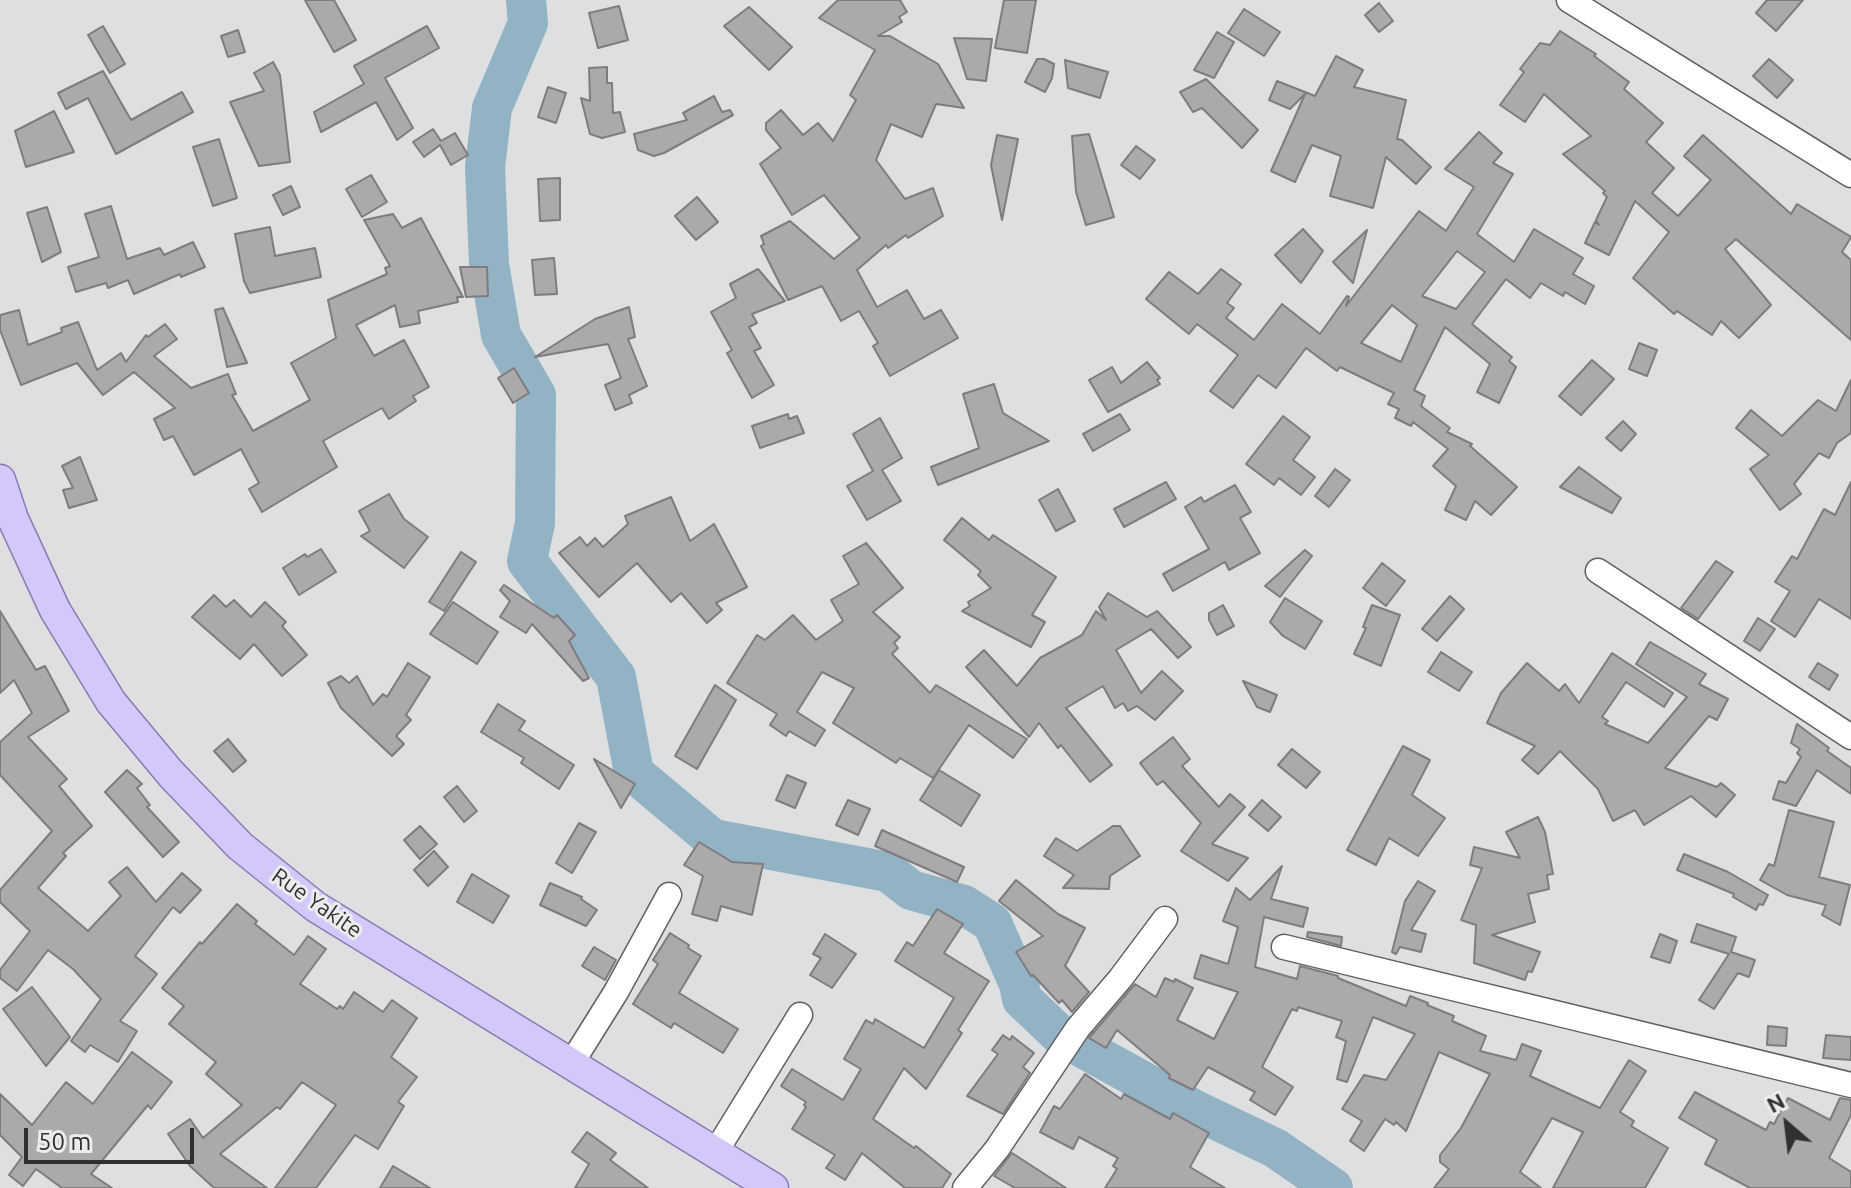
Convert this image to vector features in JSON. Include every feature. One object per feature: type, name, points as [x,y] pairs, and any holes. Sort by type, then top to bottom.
[{"type":"main road","name":"Rue Yakite","points":[[0,480],[7,529],[111,702],[171,774],[240,846],[316,907],[773,1188]]},
{"type":"street","points":[[1569,0],[1851,175]]},
{"type":"street","points":[[1598,571],[1851,737]]},
{"type":"street","points":[[571,1064],[616,992],[669,895]]},
{"type":"street","points":[[965,1188],[997,1149],[1078,1028],[1165,919]]},
{"type":"street","points":[[1284,947],[1851,1085]]},
{"type":"street","points":[[715,1153],[800,1015]]},
{"type":"building","points":[[305,0],[334,0],[356,40],[334,52]]},
{"type":"building","points":[[838,0],[900,0],[907,12],[899,17],[902,22],[878,36],[890,36],[938,64],[964,108],[936,104],[922,137],[891,124],[876,160],[905,199],[933,188],[943,216],[908,238],[906,235],[888,248],[886,245],[857,270],[877,307],[907,290],[924,319],[941,310],[958,338],[890,376],[873,346],[878,343],[859,311],[841,321],[822,286],[788,300],[761,246],[764,244],[761,236],[790,221],[834,259],[860,238],[824,195],[792,215],[760,164],[781,148],[766,130],[766,123],[781,110],[803,135],[818,123],[833,141],[856,100],[850,95],[875,50],[819,18]]},
{"type":"building","points":[[1004,0],[1036,0],[1027,53],[995,48]]},
{"type":"building","points":[[1767,0],[1803,0],[1776,31],[1756,13]]},
{"type":"building","points":[[1379,3],[1393,21],[1379,32],[1365,15]]},
{"type":"building","points":[[619,6],[628,40],[598,48],[589,13]]},
{"type":"building","points":[[749,7],[792,47],[769,70],[724,26]]},
{"type":"building","points":[[1244,9],[1280,32],[1264,56],[1228,33]]},
{"type":"building","points":[[103,26],[125,64],[110,73],[88,35]]},
{"type":"building","points":[[427,26],[439,48],[385,78],[413,128],[397,140],[376,102],[321,132],[314,112],[364,84],[354,66]]},
{"type":"building","points":[[238,30],[245,52],[228,57],[221,36]]},
{"type":"building","points":[[1560,31],[1596,54],[1594,56],[1629,82],[1624,89],[1663,123],[1646,142],[1674,168],[1652,193],[1678,216],[1711,180],[1684,156],[1703,135],[1791,214],[1797,204],[1851,237],[1842,252],[1851,260],[1851,340],[1736,239],[1725,249],[1771,305],[1739,338],[1721,321],[1712,335],[1677,311],[1674,314],[1633,278],[1669,232],[1635,201],[1609,255],[1585,243],[1595,222],[1599,225],[1596,220],[1607,197],[1603,193],[1605,191],[1563,154],[1591,136],[1544,94],[1525,122],[1500,105],[1524,72],[1520,69],[1540,43],[1550,45]]},
{"type":"building","points":[[1217,32],[1234,42],[1214,78],[1194,70]]},
{"type":"building","points":[[954,38],[992,39],[986,81],[967,79]]},
{"type":"building","points":[[1336,56],[1363,70],[1354,87],[1406,100],[1397,139],[1402,140],[1431,167],[1416,184],[1386,157],[1373,208],[1330,196],[1341,156],[1312,145],[1295,182],[1271,171],[1305,94],[1290,109],[1269,100],[1277,81],[1315,96]]},
{"type":"building","points":[[1037,59],[1054,64],[1045,92],[1025,82]]},
{"type":"building","points":[[1769,59],[1793,80],[1777,98],[1753,76]]},
{"type":"building","points":[[1065,60],[1108,72],[1100,98],[1068,88]]},
{"type":"building","points":[[273,62],[280,75],[290,162],[259,166],[230,102],[264,91],[254,73]]},
{"type":"building","points":[[607,67],[607,83],[612,83],[613,113],[620,112],[625,132],[602,138],[590,134],[581,98],[590,101],[589,68]]},
{"type":"building","points":[[103,71],[131,120],[182,92],[193,112],[116,154],[88,98],[66,109],[58,93]]},
{"type":"building","points":[[1206,79],[1258,130],[1242,148],[1202,108],[1193,112],[1180,92]]},
{"type":"building","points":[[548,87],[566,93],[556,123],[538,117]]},
{"type":"building","points":[[714,96],[722,112],[730,110],[733,115],[664,153],[654,156],[638,150],[634,134],[687,120],[683,113]]},
{"type":"building","points":[[54,111],[74,152],[26,167],[15,131]]},
{"type":"building","points":[[433,129],[441,141],[455,133],[468,155],[451,165],[440,145],[424,157],[413,142]]},
{"type":"building","points":[[1479,132],[1502,153],[1493,163],[1513,174],[1477,234],[1514,262],[1534,229],[1583,258],[1573,274],[1594,286],[1585,304],[1541,283],[1530,298],[1506,279],[1472,324],[1512,357],[1509,361],[1516,367],[1499,403],[1477,392],[1490,364],[1445,327],[1414,390],[1425,396],[1421,406],[1450,428],[1447,432],[1472,444],[1470,446],[1517,487],[1491,515],[1475,501],[1466,520],[1445,510],[1456,486],[1433,466],[1448,449],[1413,422],[1411,426],[1395,418],[1399,409],[1388,404],[1394,393],[1340,367],[1337,371],[1306,348],[1276,388],[1258,375],[1233,408],[1210,391],[1238,355],[1197,324],[1189,334],[1146,299],[1169,272],[1198,294],[1221,269],[1241,284],[1227,303],[1234,308],[1226,318],[1254,340],[1282,304],[1320,334],[1347,296],[1346,306],[1419,211],[1446,231],[1474,187],[1445,169]],"holes":[[[1457,251],[1485,272],[1456,309],[1422,296]],[[1392,305],[1417,325],[1401,362],[1361,343]]]},
{"type":"building","points":[[1089,134],[1114,217],[1086,225],[1076,192],[1072,136]]},
{"type":"building","points":[[997,135],[1018,139],[1002,220],[991,165]]},
{"type":"building","points":[[219,139],[237,198],[213,206],[193,147]]},
{"type":"building","points":[[1136,146],[1155,160],[1140,179],[1121,165]]},
{"type":"building","points":[[371,175],[387,202],[362,217],[346,189]]},
{"type":"building","points":[[560,178],[560,220],[540,221],[538,179]]},
{"type":"building","points":[[291,186],[300,207],[283,215],[273,195]]},
{"type":"building","points":[[697,197],[718,222],[696,240],[675,216]]},
{"type":"building","points":[[111,206],[127,259],[160,248],[164,255],[193,242],[205,267],[134,294],[128,280],[108,288],[106,283],[76,292],[68,267],[99,257],[85,214]]},
{"type":"building","points":[[47,207],[61,252],[42,262],[27,213]]},
{"type":"building","points":[[393,214],[402,228],[421,218],[463,297],[457,297],[458,302],[418,311],[420,323],[400,327],[395,305],[356,325],[374,356],[404,340],[429,387],[413,396],[416,401],[389,419],[382,408],[323,441],[337,467],[262,512],[249,489],[259,483],[241,449],[194,475],[173,436],[164,440],[154,419],[175,408],[134,372],[103,395],[77,363],[21,385],[0,330],[0,315],[19,310],[28,345],[78,322],[97,370],[121,353],[126,362],[146,335],[148,337],[165,324],[177,339],[154,356],[191,388],[228,374],[236,394],[232,395],[253,431],[310,400],[291,363],[336,338],[328,300],[387,274],[385,268],[390,266],[364,220]]},
{"type":"building","points":[[270,227],[275,256],[315,248],[321,277],[250,293],[244,281],[235,234]]},
{"type":"building","points":[[1303,229],[1323,251],[1301,283],[1275,255]]},
{"type":"building","points":[[1367,230],[1353,283],[1333,262]]},
{"type":"building","points":[[554,258],[557,294],[535,295],[532,260]]},
{"type":"building","points":[[460,267],[487,267],[488,296],[466,297]]},
{"type":"building","points":[[758,269],[785,301],[752,314],[757,323],[749,327],[761,348],[754,351],[774,385],[752,398],[727,353],[732,350],[711,312],[736,298],[730,284]]},
{"type":"building","points":[[629,307],[635,337],[628,339],[647,386],[629,395],[632,403],[615,410],[605,385],[621,378],[608,344],[535,357],[595,319]]},
{"type":"building","points":[[223,308],[247,363],[227,367],[215,310]]},
{"type":"building","points":[[1639,343],[1657,350],[1647,376],[1629,369]]},
{"type":"building","points":[[1592,360],[1614,379],[1581,415],[1559,396]]},
{"type":"building","points":[[1147,362],[1160,378],[1157,380],[1160,384],[1108,412],[1089,380],[1112,367],[1121,383]]},
{"type":"building","points":[[514,368],[529,393],[513,403],[498,378]]},
{"type":"building","points":[[1851,380],[1851,433],[1837,443],[1829,458],[1819,453],[1794,484],[1801,494],[1780,510],[1750,469],[1769,455],[1736,428],[1751,410],[1782,436],[1818,400],[1836,411]]},
{"type":"building","points":[[994,384],[1003,413],[1049,441],[938,485],[931,467],[979,448],[963,394]]},
{"type":"building","points":[[788,414],[789,419],[797,416],[804,433],[760,448],[752,426]]},
{"type":"building","points":[[1120,414],[1130,430],[1093,451],[1083,434]]},
{"type":"building","points":[[1283,416],[1310,437],[1293,460],[1315,477],[1301,495],[1279,478],[1274,485],[1246,464]]},
{"type":"building","points":[[880,418],[902,458],[882,470],[901,501],[867,520],[847,486],[873,471],[853,434]]},
{"type":"building","points":[[1623,421],[1636,434],[1621,451],[1606,438]]},
{"type":"building","points":[[80,457],[97,500],[69,508],[63,490],[73,488],[62,466]]},
{"type":"building","points":[[1579,467],[1621,498],[1612,513],[1560,487]]},
{"type":"building","points":[[1335,469],[1350,480],[1329,507],[1315,496]]},
{"type":"building","points":[[1166,482],[1176,499],[1124,527],[1114,509]]},
{"type":"building","points":[[1851,482],[1851,619],[1819,599],[1795,637],[1771,621],[1790,591],[1775,582],[1792,556],[1797,559],[1824,509],[1835,515]]},
{"type":"building","points":[[1235,485],[1251,512],[1240,518],[1260,553],[1229,570],[1225,562],[1173,591],[1163,574],[1209,549],[1185,507],[1201,497],[1204,502]]},
{"type":"building","points":[[1058,489],[1075,521],[1056,531],[1039,500]]},
{"type":"building","points":[[389,494],[404,519],[428,537],[404,568],[361,536],[370,531],[359,511]]},
{"type":"building","points":[[671,497],[690,541],[714,524],[747,587],[716,603],[722,610],[707,623],[681,593],[671,602],[637,563],[599,597],[559,553],[580,537],[587,546],[595,538],[603,547],[628,524],[625,516]]},
{"type":"building","points":[[962,518],[989,540],[993,535],[1056,577],[1032,615],[1045,622],[1031,647],[962,611],[970,606],[968,602],[991,588],[978,575],[981,571],[944,540]]},
{"type":"building","points":[[866,543],[903,588],[873,612],[900,637],[894,643],[898,648],[892,654],[930,693],[936,685],[1027,739],[1013,758],[969,725],[933,778],[900,758],[896,763],[833,723],[854,688],[822,672],[797,712],[825,730],[815,746],[789,731],[786,736],[770,725],[777,714],[727,683],[757,635],[765,640],[793,615],[816,640],[843,621],[831,600],[859,584],[843,556]]},
{"type":"building","points":[[321,549],[336,572],[299,595],[283,568],[305,554],[307,557]]},
{"type":"building","points":[[1305,550],[1312,556],[1280,597],[1265,586]]},
{"type":"building","points":[[461,552],[476,562],[444,611],[429,602]]},
{"type":"building","points":[[1716,561],[1733,572],[1698,619],[1681,608]]},
{"type":"building","points":[[1382,563],[1405,581],[1386,606],[1363,588]]},
{"type":"building","points":[[504,585],[554,618],[557,615],[575,635],[569,641],[589,678],[583,681],[532,624],[526,633],[500,617],[510,601],[500,590]]},
{"type":"building","points":[[1108,593],[1147,617],[1157,611],[1191,647],[1178,658],[1151,629],[1116,650],[1141,693],[1162,671],[1183,691],[1155,720],[1137,706],[1128,711],[1123,703],[1115,708],[1103,686],[1066,708],[1112,765],[1090,782],[1039,723],[1029,737],[966,667],[984,650],[1017,686],[1040,658],[1082,635],[1096,611],[1106,620],[1099,607]]},
{"type":"building","points":[[214,595],[226,607],[234,600],[251,617],[265,602],[286,622],[282,626],[307,655],[282,676],[254,644],[240,659],[192,617]]},
{"type":"building","points":[[1450,596],[1464,609],[1437,641],[1422,629]]},
{"type":"building","points":[[1285,598],[1322,621],[1305,649],[1283,636],[1270,622]]},
{"type":"building","points":[[453,602],[498,632],[477,664],[430,634]]},
{"type":"building","points":[[1223,605],[1234,626],[1217,635],[1209,613]]},
{"type":"building","points":[[1372,605],[1400,615],[1381,666],[1354,654]]},
{"type":"building","points":[[0,611],[36,670],[45,666],[69,711],[28,737],[67,779],[59,786],[92,826],[63,853],[66,856],[38,888],[88,931],[121,896],[109,882],[127,867],[156,902],[182,873],[201,890],[180,913],[173,907],[135,956],[157,974],[120,1021],[137,1031],[118,1062],[90,1045],[85,1052],[71,1041],[101,999],[73,969],[48,950],[17,991],[0,978],[0,970],[30,931],[0,902],[0,890],[52,831],[0,775],[0,742],[32,713],[14,680],[0,693]]},
{"type":"building","points":[[1758,618],[1775,629],[1760,651],[1744,641]]},
{"type":"building","points":[[1650,642],[1706,674],[1699,684],[1728,699],[1717,720],[1709,716],[1665,768],[1717,787],[1721,783],[1735,795],[1716,817],[1691,796],[1644,825],[1635,810],[1613,821],[1598,789],[1560,751],[1538,774],[1522,760],[1535,746],[1487,723],[1501,693],[1527,663],[1559,691],[1565,684],[1579,703],[1612,653],[1673,693],[1664,707],[1626,682],[1602,717],[1608,721],[1605,724],[1648,743],[1687,697],[1636,664]]},
{"type":"building","points":[[1441,652],[1472,672],[1459,691],[1428,672]]},
{"type":"building","points":[[408,663],[430,677],[406,715],[411,720],[396,736],[404,744],[392,756],[341,708],[328,683],[341,676],[349,683],[357,676],[373,705],[383,694],[387,697]]},
{"type":"building","points":[[1818,663],[1838,675],[1829,690],[1809,677]]},
{"type":"building","points":[[1243,681],[1277,695],[1270,712],[1257,707]]},
{"type":"building","points":[[715,685],[736,700],[697,769],[675,756]]},
{"type":"building","points":[[498,704],[525,721],[519,730],[574,765],[559,789],[521,763],[524,758],[481,732]]},
{"type":"building","points":[[1797,724],[1851,768],[1851,794],[1817,770],[1796,806],[1773,799],[1779,781],[1786,783],[1801,757],[1797,753],[1800,749],[1791,743]]},
{"type":"building","points":[[1173,737],[1190,759],[1182,766],[1219,807],[1230,794],[1245,807],[1212,844],[1248,858],[1228,881],[1181,851],[1201,823],[1163,781],[1157,785],[1140,763]]},
{"type":"building","points":[[228,739],[246,761],[233,772],[214,751]]},
{"type":"building","points":[[1403,746],[1430,760],[1412,795],[1445,818],[1418,856],[1389,838],[1376,865],[1347,850]]},
{"type":"building","points":[[1292,749],[1320,772],[1306,788],[1278,765]]},
{"type":"building","points":[[594,759],[635,784],[621,808]]},
{"type":"building","points":[[127,770],[142,784],[137,788],[150,805],[147,807],[179,842],[163,857],[105,792]]},
{"type":"building","points":[[939,770],[980,795],[961,826],[920,800]]},
{"type":"building","points":[[787,775],[806,783],[795,808],[776,800]]},
{"type":"building","points":[[457,786],[477,811],[464,822],[444,797]]},
{"type":"building","points":[[848,800],[870,809],[858,835],[836,825]]},
{"type":"building","points":[[1262,800],[1281,817],[1268,831],[1249,815]]},
{"type":"building","points":[[1789,810],[1834,822],[1819,877],[1850,885],[1840,925],[1822,915],[1826,905],[1787,895],[1760,880],[1769,864],[1774,866]]},
{"type":"building","points":[[1538,817],[1545,832],[1553,874],[1547,875],[1549,889],[1528,894],[1535,922],[1492,935],[1540,952],[1525,980],[1474,963],[1476,925],[1461,920],[1482,868],[1470,865],[1474,847],[1520,858],[1506,832]]},
{"type":"building","points":[[579,823],[596,832],[572,873],[556,863]]},
{"type":"building","points":[[420,826],[437,844],[420,859],[404,840]]},
{"type":"building","points":[[1113,826],[1120,826],[1140,856],[1110,876],[1109,889],[1063,888],[1074,875],[1044,856],[1056,838],[1077,851]]},
{"type":"building","points":[[882,830],[964,867],[957,882],[875,846]]},
{"type":"building","points":[[699,842],[732,862],[763,864],[752,915],[721,906],[717,921],[692,914],[703,876],[684,865]]},
{"type":"building","points":[[434,851],[448,867],[428,886],[414,870]]},
{"type":"building","points":[[1684,854],[1728,872],[1768,895],[1763,905],[1759,904],[1756,910],[1733,897],[1734,894],[1677,870]]},
{"type":"building","points":[[1282,866],[1271,899],[1308,908],[1303,927],[1264,917],[1255,967],[1297,979],[1300,966],[1338,976],[1406,1006],[1410,996],[1428,1003],[1454,1016],[1452,1021],[1486,1036],[1480,1051],[1516,1060],[1522,1044],[1541,1051],[1530,1076],[1600,1108],[1629,1060],[1646,1071],[1620,1112],[1634,1121],[1631,1126],[1668,1148],[1645,1188],[1553,1188],[1583,1132],[1552,1118],[1520,1172],[1541,1188],[1434,1188],[1449,1169],[1440,1162],[1440,1155],[1461,1128],[1490,1074],[1439,1052],[1406,1131],[1396,1122],[1394,1125],[1385,1119],[1364,1151],[1350,1141],[1362,1121],[1342,1109],[1364,1075],[1386,1080],[1415,1034],[1373,1017],[1347,1082],[1337,1079],[1346,1041],[1336,1037],[1342,1021],[1298,1007],[1297,1011],[1292,1009],[1262,1067],[1293,1087],[1275,1115],[1250,1100],[1255,1092],[1208,1067],[1193,1090],[1169,1078],[1170,1075],[1117,1030],[1106,1048],[1089,1038],[1135,984],[1156,997],[1165,978],[1174,982],[1175,979],[1193,988],[1177,1020],[1214,1039],[1238,992],[1194,978],[1201,955],[1228,964],[1238,927],[1223,921],[1236,888],[1250,900]]},
{"type":"building","points":[[472,874],[509,896],[493,923],[457,902]]},
{"type":"building","points":[[1016,880],[1058,914],[1085,928],[1065,966],[1089,992],[1072,1012],[1062,1000],[1059,1003],[1031,976],[1016,952],[1043,936],[999,901]]},
{"type":"building","points":[[1418,881],[1435,891],[1411,930],[1426,934],[1421,952],[1400,947],[1396,954],[1392,952],[1405,901]]},
{"type":"building","points":[[550,883],[582,897],[597,910],[586,926],[540,905]]},
{"type":"building","points":[[237,904],[257,921],[255,924],[294,955],[308,936],[326,949],[300,984],[337,1009],[340,1006],[343,1009],[354,992],[383,1012],[392,1000],[417,1018],[391,1057],[417,1077],[398,1102],[404,1106],[378,1149],[355,1135],[316,1188],[275,1188],[336,1105],[302,1082],[280,1109],[277,1107],[220,1154],[267,1188],[214,1188],[190,1166],[168,1134],[190,1119],[203,1138],[242,1105],[206,1074],[216,1062],[169,1024],[184,1006],[162,988]]},
{"type":"building","points":[[937,909],[963,924],[944,953],[989,981],[958,1030],[962,1033],[926,1089],[904,1068],[873,1119],[914,1148],[916,1146],[951,1174],[942,1188],[905,1188],[862,1153],[845,1180],[826,1168],[835,1155],[792,1129],[806,1102],[781,1086],[792,1069],[843,1100],[861,1069],[844,1059],[866,1020],[873,1024],[875,1019],[924,1048],[954,998],[895,961],[907,942],[913,946]]},
{"type":"building","points":[[1697,924],[1736,937],[1731,952],[1755,960],[1749,977],[1738,973],[1714,1009],[1699,1000],[1729,954],[1691,942]]},
{"type":"building","points":[[1308,932],[1342,937],[1341,946],[1307,937]]},
{"type":"building","points":[[670,933],[701,956],[679,993],[738,1029],[723,1053],[674,1023],[671,1028],[633,1004],[658,964],[653,960]]},
{"type":"building","points":[[825,934],[856,954],[832,988],[810,975],[821,958],[813,954]]},
{"type":"building","points":[[1660,934],[1677,941],[1670,963],[1651,957]]},
{"type":"building","points":[[594,947],[616,960],[605,980],[582,966]]},
{"type":"building","points":[[32,987],[70,1037],[46,1066],[3,1009]]},
{"type":"building","points":[[1768,1026],[1787,1028],[1786,1046],[1767,1045]]},
{"type":"building","points":[[1003,1035],[1010,1040],[1012,1036],[1034,1053],[1023,1067],[1030,1073],[1003,1114],[967,1096],[998,1054],[992,1050]]},
{"type":"building","points":[[1826,1035],[1851,1037],[1851,1060],[1823,1058]]},
{"type":"building","points":[[132,1052],[172,1082],[151,1109],[148,1105],[91,1174],[112,1188],[62,1188],[36,1169],[23,1186],[9,1175],[22,1157],[0,1135],[0,1094],[32,1125],[66,1082],[93,1104]]},
{"type":"building","points":[[1085,1074],[1121,1099],[1124,1094],[1170,1119],[1173,1113],[1209,1133],[1190,1167],[1225,1188],[1105,1188],[1117,1169],[1113,1166],[1118,1158],[1079,1137],[1073,1149],[1040,1132],[1054,1106],[1060,1109]]},
{"type":"building","points":[[1695,1092],[1766,1130],[1770,1122],[1774,1124],[1788,1098],[1830,1120],[1840,1098],[1851,1100],[1851,1115],[1829,1158],[1851,1172],[1851,1188],[1750,1188],[1705,1164],[1717,1140],[1679,1118]]},
{"type":"building","points":[[587,1132],[616,1153],[610,1160],[648,1188],[575,1188],[589,1164],[572,1152]]},
{"type":"building","points":[[1012,1153],[1066,1188],[1015,1188],[994,1176]]},
{"type":"building","points":[[393,1166],[430,1188],[380,1188]]},
{"type":"waterway","points":[[526,0],[528,23],[492,108],[485,167],[489,264],[501,335],[536,395],[535,523],[527,561],[616,677],[634,773],[713,839],[888,872],[911,890],[964,905],[992,923],[1019,984],[1022,999],[1061,1036],[1195,1110],[1275,1148],[1333,1188]]}]
